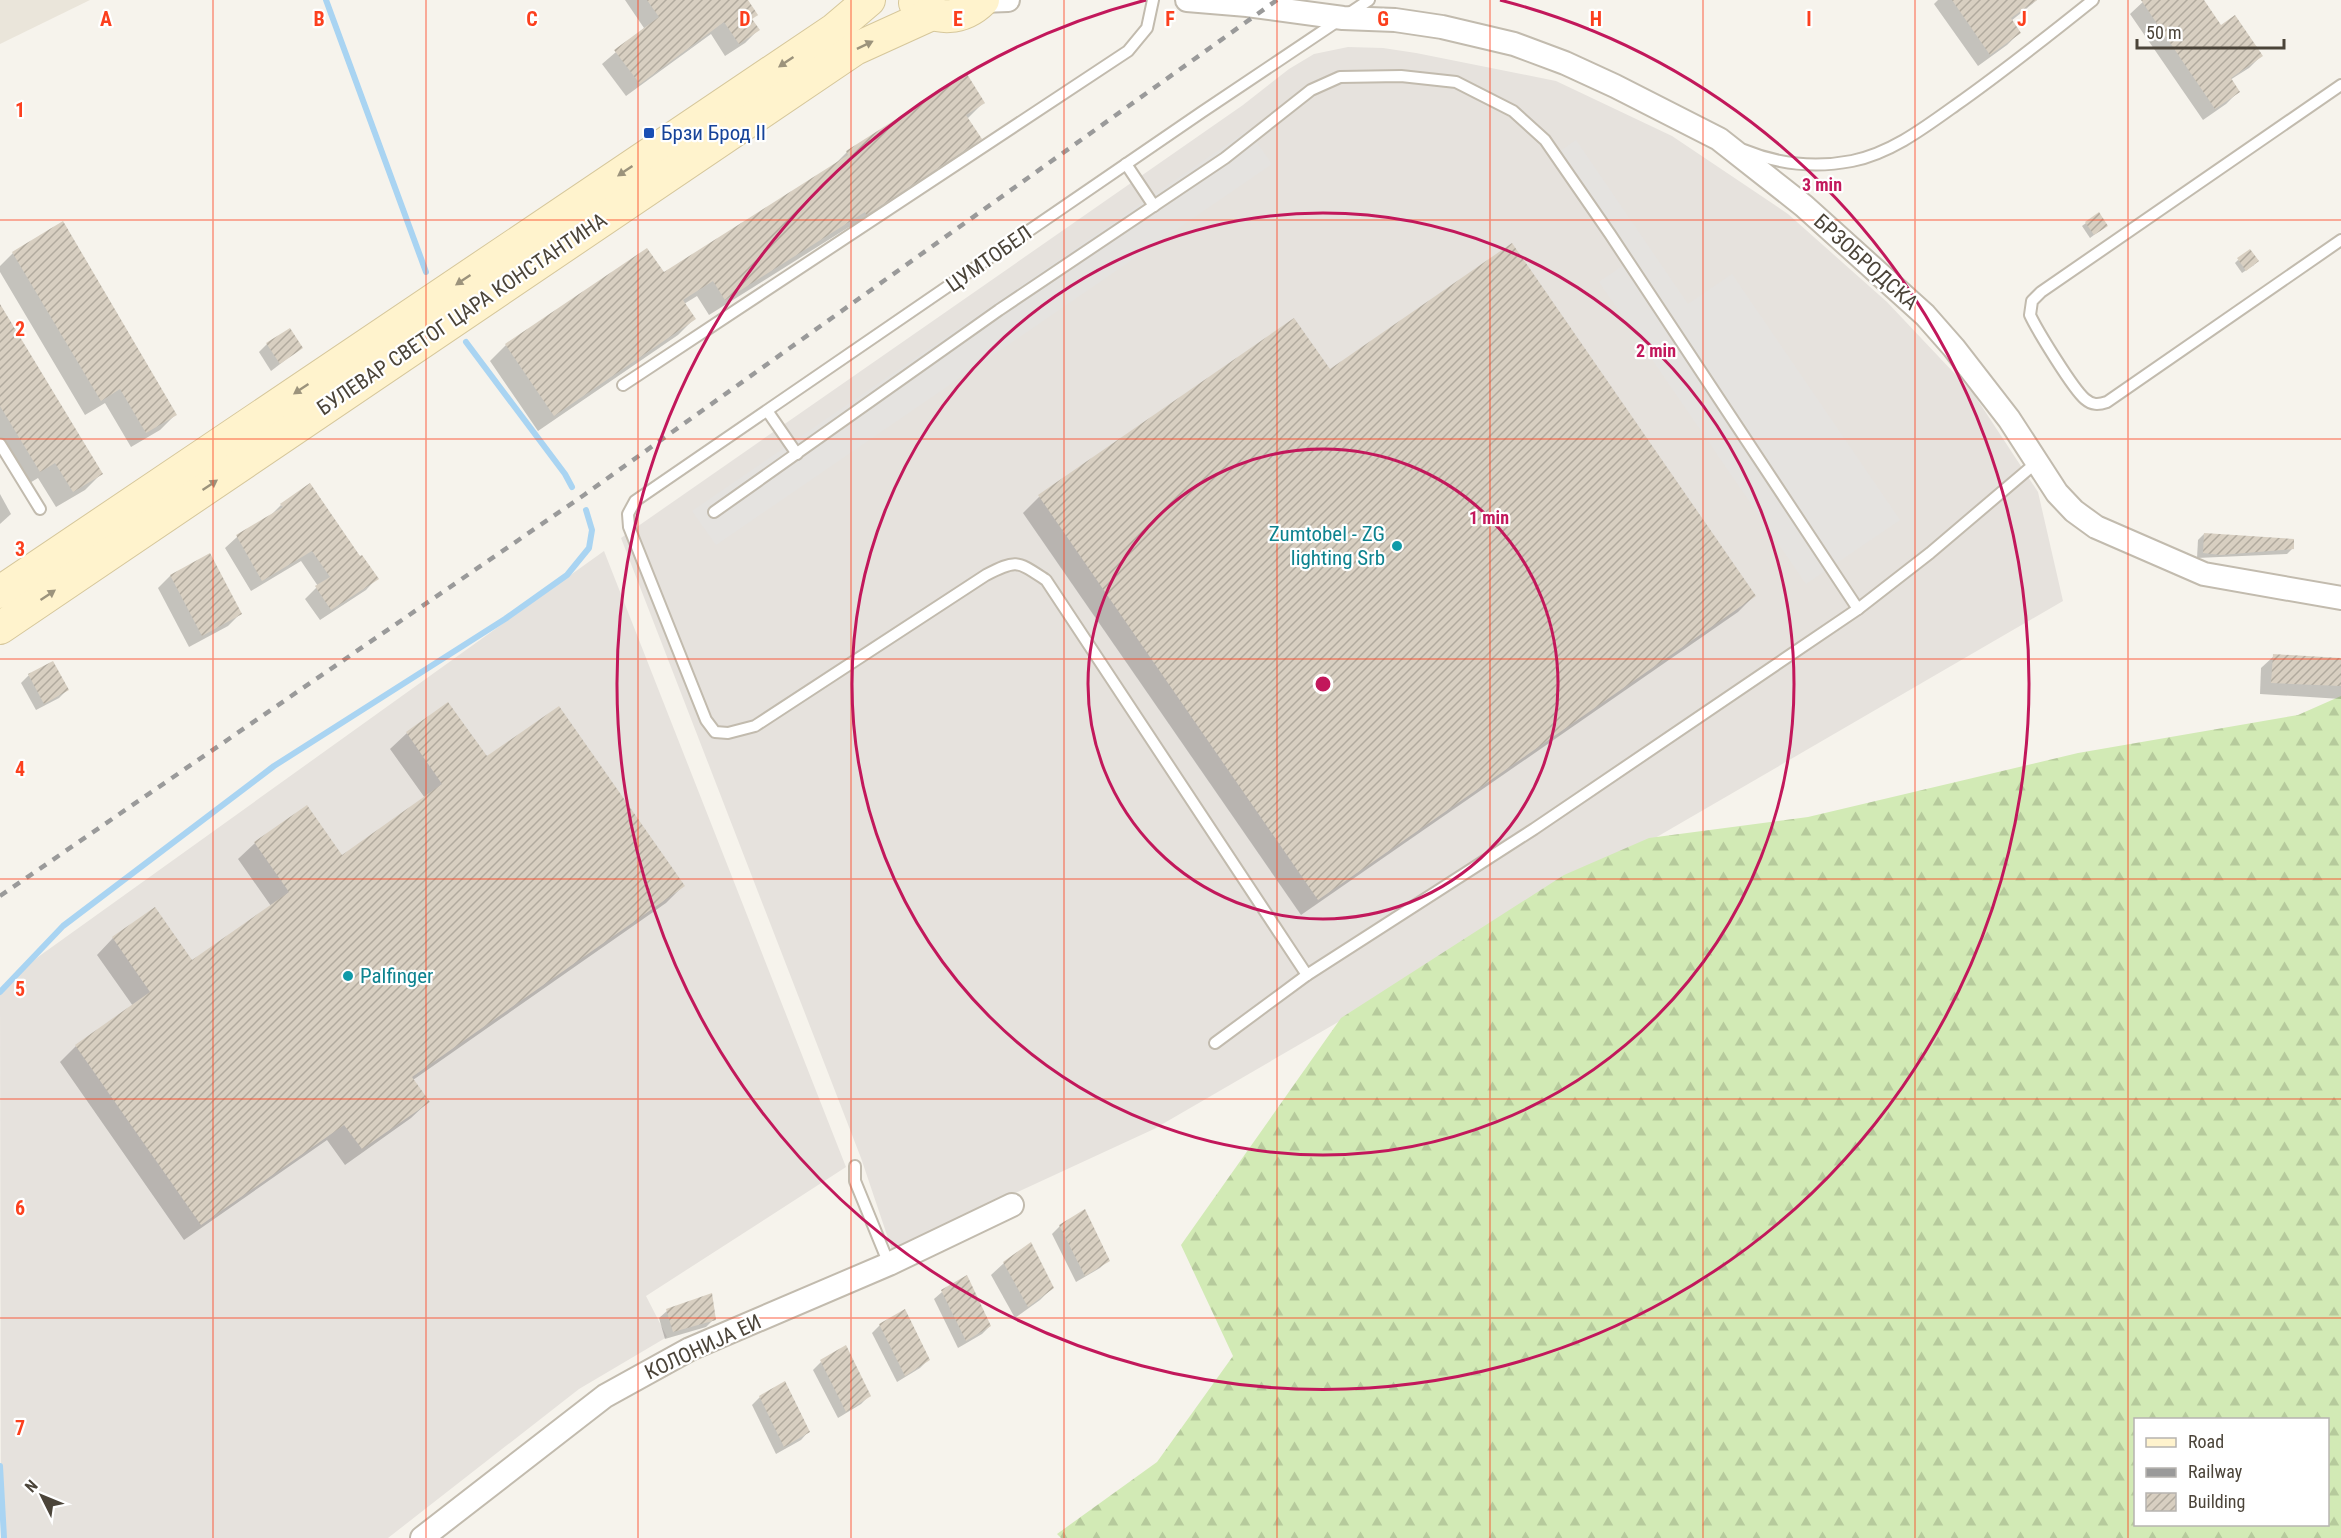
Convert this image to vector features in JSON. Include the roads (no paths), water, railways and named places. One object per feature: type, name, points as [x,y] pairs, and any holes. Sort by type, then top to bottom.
[{"type":"main road","name":"БУЛЕВАР СВЕТОГ ЦАРА КОНСТАНТИНА","points":[[0,592],[839,14],[869,0]]},
{"type":"main road","points":[[922,7],[954,16],[964,14],[991,0]]},
{"type":"main road","name":"БУЛЕВАР СВЕТОГ ЦАРА КОНСТАНТИНА","points":[[0,628],[922,7]]},
{"type":"street","name":"БРЗОБРОДСКА","points":[[1187,0],[1247,5],[1343,18],[1395,20],[1514,44],[1605,81],[1719,140],[1804,206],[1925,315],[1954,348],[2009,419],[2057,494],[2074,511],[2096,527],[2204,574],[2341,598]]},
{"type":"street","name":"КОЛОНИЈА ЕИ","points":[[422,1538],[605,1396],[690,1349],[889,1264],[1012,1205]]},
{"type":"lane","points":[[623,385],[1128,51],[1146,28],[1153,0]]},
{"type":"lane","name":"ЦУМТОБЕЛ","points":[[1307,975],[1046,580],[1024,566],[1010,562],[986,575],[764,721],[755,726],[728,733],[715,732],[706,720],[629,527],[628,514],[635,501],[1369,0]]},
{"type":"lane","points":[[1719,140],[1756,154],[1794,164],[1853,161],[1885,150],[1914,135],[1989,82],[2093,0]]},
{"type":"lane","points":[[714,512],[999,310],[1226,158],[1311,90],[1340,77],[1401,76],[1456,82],[1513,111],[1545,140],[1858,609]]},
{"type":"lane","points":[[2341,85],[2041,292],[2032,301],[2030,315],[2080,394],[2092,404],[2100,404],[2341,240]]},
{"type":"lane","points":[[1126,164],[1154,206]]},
{"type":"lane","points":[[768,412],[797,454]]},
{"type":"lane","points":[[0,444],[40,509]]},
{"type":"lane","points":[[1215,1043],[1307,975],[1534,829],[1858,609],[1930,553],[2037,462]]},
{"type":"lane","points":[[855,1166],[854,1173],[858,1188],[889,1264]]},
{"type":"waterway","points":[[326,0],[426,272]]},
{"type":"waterway","points":[[466,342],[565,474],[572,487]]},
{"type":"waterway","points":[[0,992],[63,926],[274,766],[505,619],[567,575],[589,548],[592,530],[586,510]]},
{"type":"waterway","points":[[0,1466],[4,1538]]},
{"type":"railway","points":[[0,896],[584,495],[1277,0]]},
{"type":"place","name":"Брзи Брод II","points":[[649,133]]},
{"type":"place","name":"Zumtobel - ZG lighting Srb","points":[[1397,546]]},
{"type":"place","name":"Palfinger","points":[[348,976]]}]
